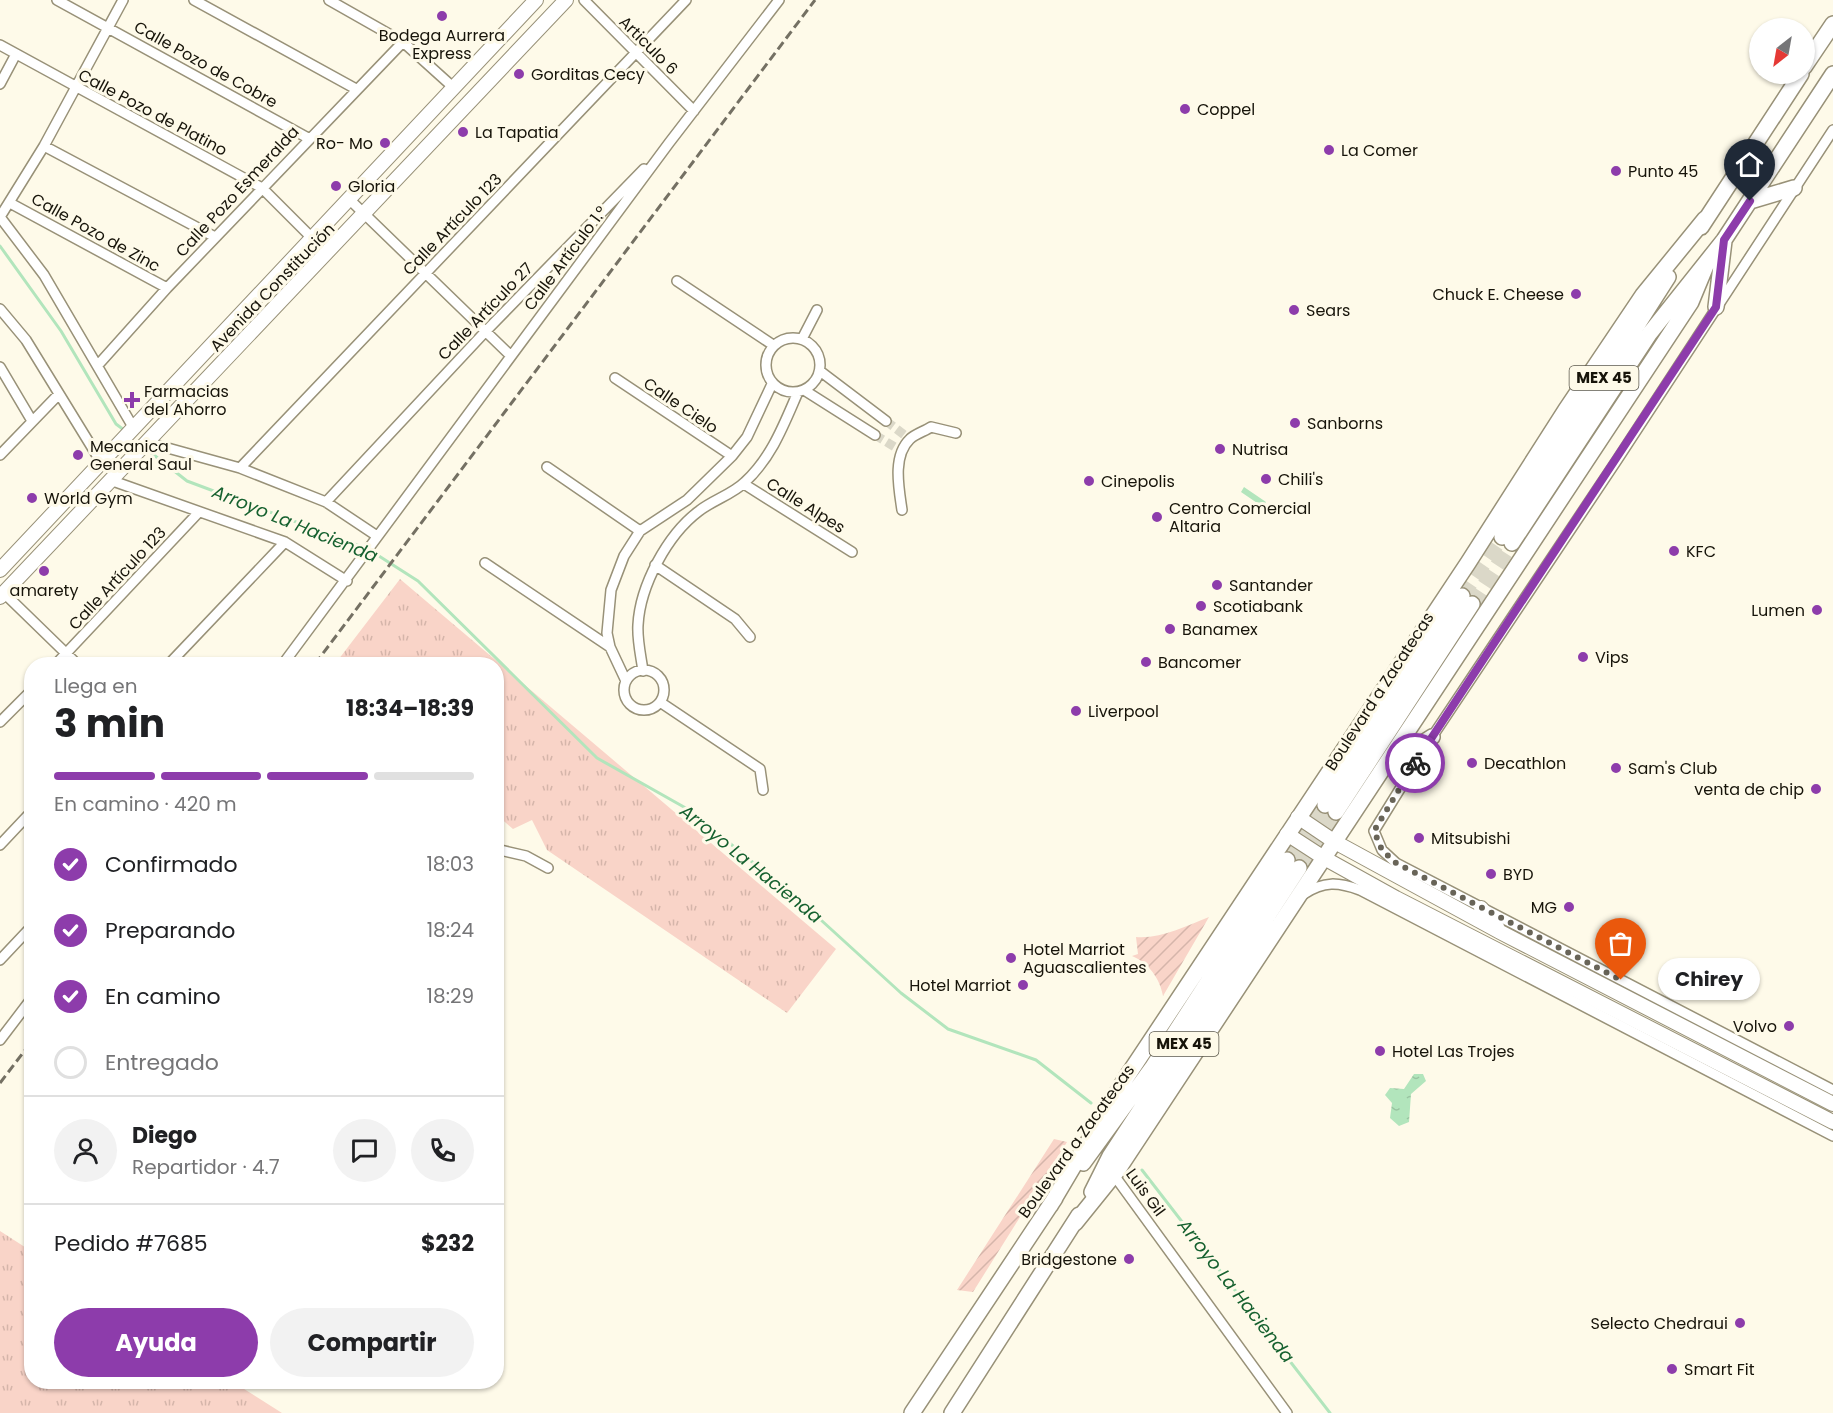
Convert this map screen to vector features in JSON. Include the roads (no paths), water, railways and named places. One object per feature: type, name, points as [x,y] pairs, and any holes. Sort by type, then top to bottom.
[{"type":"main road","name":"Avenida Constitución","points":[[0,570],[536,0]]},
{"type":"main road","name":"Avenida Constitución","points":[[2,595],[566,0]]},
{"type":"main road","points":[[1815,51],[1833,24]]},
{"type":"main road","name":"MEX 45","points":[[1794,84],[1706,219],[1507,540],[1650,333],[1724,240],[1773,161],[1833,74]]},
{"type":"main road","points":[[1750,201],[1794,188]]},
{"type":"main road","points":[[1050,1206],[1124,1081],[1643,287],[1706,219]]},
{"type":"main road","points":[[1716,307],[1724,240]]},
{"type":"main road","points":[[1110,1170],[1335,842],[1691,302],[1708,261]]},
{"type":"main road","name":"Boulevard a Zacatecas","points":[[1330,808],[1467,600]]},
{"type":"main road","points":[[1385,767],[1431,737]]},
{"type":"main road","points":[[1298,817],[1335,842],[1502,933],[1833,1104]]},
{"type":"main road","points":[[1287,834],[1324,858],[1396,898],[1833,1122]]},
{"type":"main road","name":"Boulevard a Zacatecas","points":[[912,1413],[1050,1206],[1096,1147],[1293,864],[1110,1170],[952,1413]]},
{"type":"main road","points":[[1396,898],[1407,914]]},
{"type":"main road","points":[[1481,908],[1502,933]]},
{"type":"main road","points":[[1517,972],[1534,969]]},
{"type":"main road","points":[[1635,1002],[1661,1001]]},
{"type":"main road","points":[[1738,1055],[1755,1072],[1778,1088],[1785,1097],[1801,1099],[1833,1114]]},
{"type":"street","name":"Calle Pozo de Cobre","points":[[57,0],[308,138]]},
{"type":"street","points":[[123,0],[77,88],[0,217],[44,275],[98,365],[132,429]]},
{"type":"street","points":[[194,0],[356,89]]},
{"type":"street","points":[[329,0],[403,42],[454,88]]},
{"type":"street","name":"Articulo 6","points":[[584,0],[694,111]]},
{"type":"street","name":"Calle Artículo 123","points":[[240,468],[686,0]]},
{"type":"street","name":"Calle Artículo 1.º","points":[[288,657],[669,143],[779,0]]},
{"type":"street","name":"Calle Pozo Esmeralda","points":[[98,365],[308,138],[403,42]]},
{"type":"street","name":"Calle Pozo de Platino","points":[[0,45],[262,188],[312,238]]},
{"type":"street","points":[[0,84],[16,54]]},
{"type":"street","points":[[1833,130],[1431,737],[1374,831],[1382,850],[1396,863],[1833,1090]]},
{"type":"street","name":"Calle Artículo 27","points":[[326,502],[484,333],[669,143]]},
{"type":"street","points":[[44,146],[215,237]]},
{"type":"street","points":[[349,199],[484,333],[511,356]]},
{"type":"street","name":"Calle Pozo de Zinc","points":[[10,202],[167,288]]},
{"type":"street","points":[[677,281],[773,345]]},
{"type":"street","points":[[0,309],[26,340],[59,394],[104,459]]},
{"type":"street","points":[[802,339],[817,310]]},
{"type":"street","points":[[643,671],[638,627],[642,598],[655,566],[697,512],[744,484],[762,463],[780,435],[801,391],[816,379],[819,371],[817,352],[802,339],[782,339],[773,345],[765,360],[765,368],[772,384],[789,392],[801,391],[875,435]]},
{"type":"street","points":[[819,371],[886,421]]},
{"type":"street","points":[[1,372],[33,421]]},
{"type":"street","name":"Calle Cielo","points":[[615,378],[732,456]]},
{"type":"street","points":[[626,681],[636,672],[655,674],[662,684],[660,702],[649,710],[636,709],[630,705],[624,694],[626,681],[610,647],[607,626],[611,590],[624,556],[640,531],[687,500],[732,456],[747,437],[772,384]]},
{"type":"street","points":[[0,455],[59,394]]},
{"type":"street","points":[[902,510],[900,451],[908,438],[931,427],[946,428],[956,433]]},
{"type":"street","points":[[145,444],[240,468],[326,502],[375,540]]},
{"type":"street","points":[[547,467],[640,531]]},
{"type":"street","points":[[110,480],[285,542],[346,581]]},
{"type":"street","name":"Calle Alpes","points":[[744,484],[852,552]]},
{"type":"street","points":[[687,500],[697,512]]},
{"type":"street","name":"Calle Artículo 123","points":[[63,657],[199,512]]},
{"type":"street","points":[[176,657],[285,542]]},
{"type":"street","points":[[485,563],[610,647]]},
{"type":"street","points":[[655,566],[735,619],[750,637]]},
{"type":"street","points":[[2,595],[69,657]]},
{"type":"street","points":[[0,722],[24,698]]},
{"type":"street","points":[[660,702],[760,769],[763,790]]},
{"type":"street","points":[[0,845],[24,820]]},
{"type":"street","points":[[504,851],[526,856],[548,868]]},
{"type":"street","points":[[1297,898],[1321,884],[1344,884],[1407,914],[1833,1136]]},
{"type":"street","points":[[0,960],[24,934]]},
{"type":"street","points":[[1,1034],[24,1007]]},
{"type":"street","name":"Luis Gil","points":[[1110,1170],[1287,1413]]},
{"type":"water","points":[[1244,487],[1266,502],[1263,507],[1241,492]]},
{"type":"water","points":[[1414,1074],[1423,1074],[1426,1081],[1411,1094],[1409,1122],[1399,1126],[1390,1118],[1392,1103],[1385,1095],[1390,1088],[1404,1089]]},
{"type":"waterway","name":"Arroyo La Hacienda","points":[[0,246],[61,331],[116,424],[124,430]]},
{"type":"waterway","name":"Arroyo La Hacienda","points":[[145,448],[187,481],[368,549],[418,581],[495,657]]},
{"type":"waterway","name":"Arroyo La Hacienda","points":[[504,666],[597,758],[691,811],[810,910],[901,993],[948,1029],[1036,1060],[1091,1103]]},
{"type":"waterway","name":"Arroyo La Hacienda","points":[[1142,1170],[1330,1413]]},
{"type":"tunnel","points":[[886,421],[907,437]]},
{"type":"tunnel","points":[[875,435],[898,449]]},
{"type":"tunnel","points":[[1462,596],[1502,537]]},
{"type":"tunnel","points":[[1472,604],[1512,543]]},
{"type":"tunnel","points":[[1287,860],[1325,805]]},
{"type":"tunnel","points":[[1299,868],[1336,812]]},
{"type":"railway","points":[[320,657],[815,0]]},
{"type":"railway","points":[[0,1083],[24,1052]]},
{"type":"place","name":"Bodega Aurrera Express","points":[[442,16]]},
{"type":"place","name":"Gorditas Cecy","points":[[519,74]]},
{"type":"place","name":"Coppel","points":[[1185,109]]},
{"type":"place","name":"La Tapatia","points":[[463,132]]},
{"type":"place","name":"Ro- Mo","points":[[385,143]]},
{"type":"place","name":"La Comer","points":[[1329,150]]},
{"type":"place","name":"Punto 45","points":[[1616,171]]},
{"type":"place","name":"Gloria","points":[[336,186]]},
{"type":"place","name":"Chuck E. Cheese","points":[[1576,294]]},
{"type":"place","name":"Sears","points":[[1294,310]]},
{"type":"place","name":"Farmacias del Ahorro","points":[[132,400]]},
{"type":"place","name":"Sanborns","points":[[1295,423]]},
{"type":"place","name":"Nutrisa","points":[[1220,449]]},
{"type":"place","name":"Mecanica General Saul","points":[[78,455]]},
{"type":"place","name":"Chili's","points":[[1266,479]]},
{"type":"place","name":"Cinepolis","points":[[1089,481]]},
{"type":"place","name":"World Gym","points":[[32,498]]},
{"type":"place","name":"Centro Comercial Altaria","points":[[1157,517]]},
{"type":"place","name":"KFC","points":[[1674,551]]},
{"type":"place","name":"amarety","points":[[44,571]]},
{"type":"place","name":"Santander","points":[[1217,585]]},
{"type":"place","name":"Scotiabank","points":[[1201,606]]},
{"type":"place","name":"Lumen","points":[[1817,610]]},
{"type":"place","name":"Banamex","points":[[1170,629]]},
{"type":"place","name":"Vips","points":[[1583,657]]},
{"type":"place","name":"Bancomer","points":[[1146,662]]},
{"type":"place","name":"Liverpool","points":[[1076,711]]},
{"type":"place","name":"Decathlon","points":[[1472,763]]},
{"type":"place","name":"Sam's Club","points":[[1616,768]]},
{"type":"place","name":"venta de chip","points":[[1816,789]]},
{"type":"place","name":"Mitsubishi","points":[[1419,838]]},
{"type":"place","name":"BYD","points":[[1491,874]]},
{"type":"place","name":"MG","points":[[1569,907]]},
{"type":"place","name":"Hotel Marriot Aguascalientes","points":[[1011,958]]},
{"type":"place","name":"Chirey","points":[[1621,980]]},
{"type":"place","name":"Hotel Marriot","points":[[1023,985]]},
{"type":"place","name":"Volvo","points":[[1789,1026]]},
{"type":"place","name":"Hotel Las Trojes","points":[[1380,1051]]},
{"type":"place","name":"Bridgestone","points":[[1129,1259]]},
{"type":"place","name":"Selecto Chedraui","points":[[1740,1323]]},
{"type":"place","name":"Smart Fit","points":[[1672,1369]]}]
